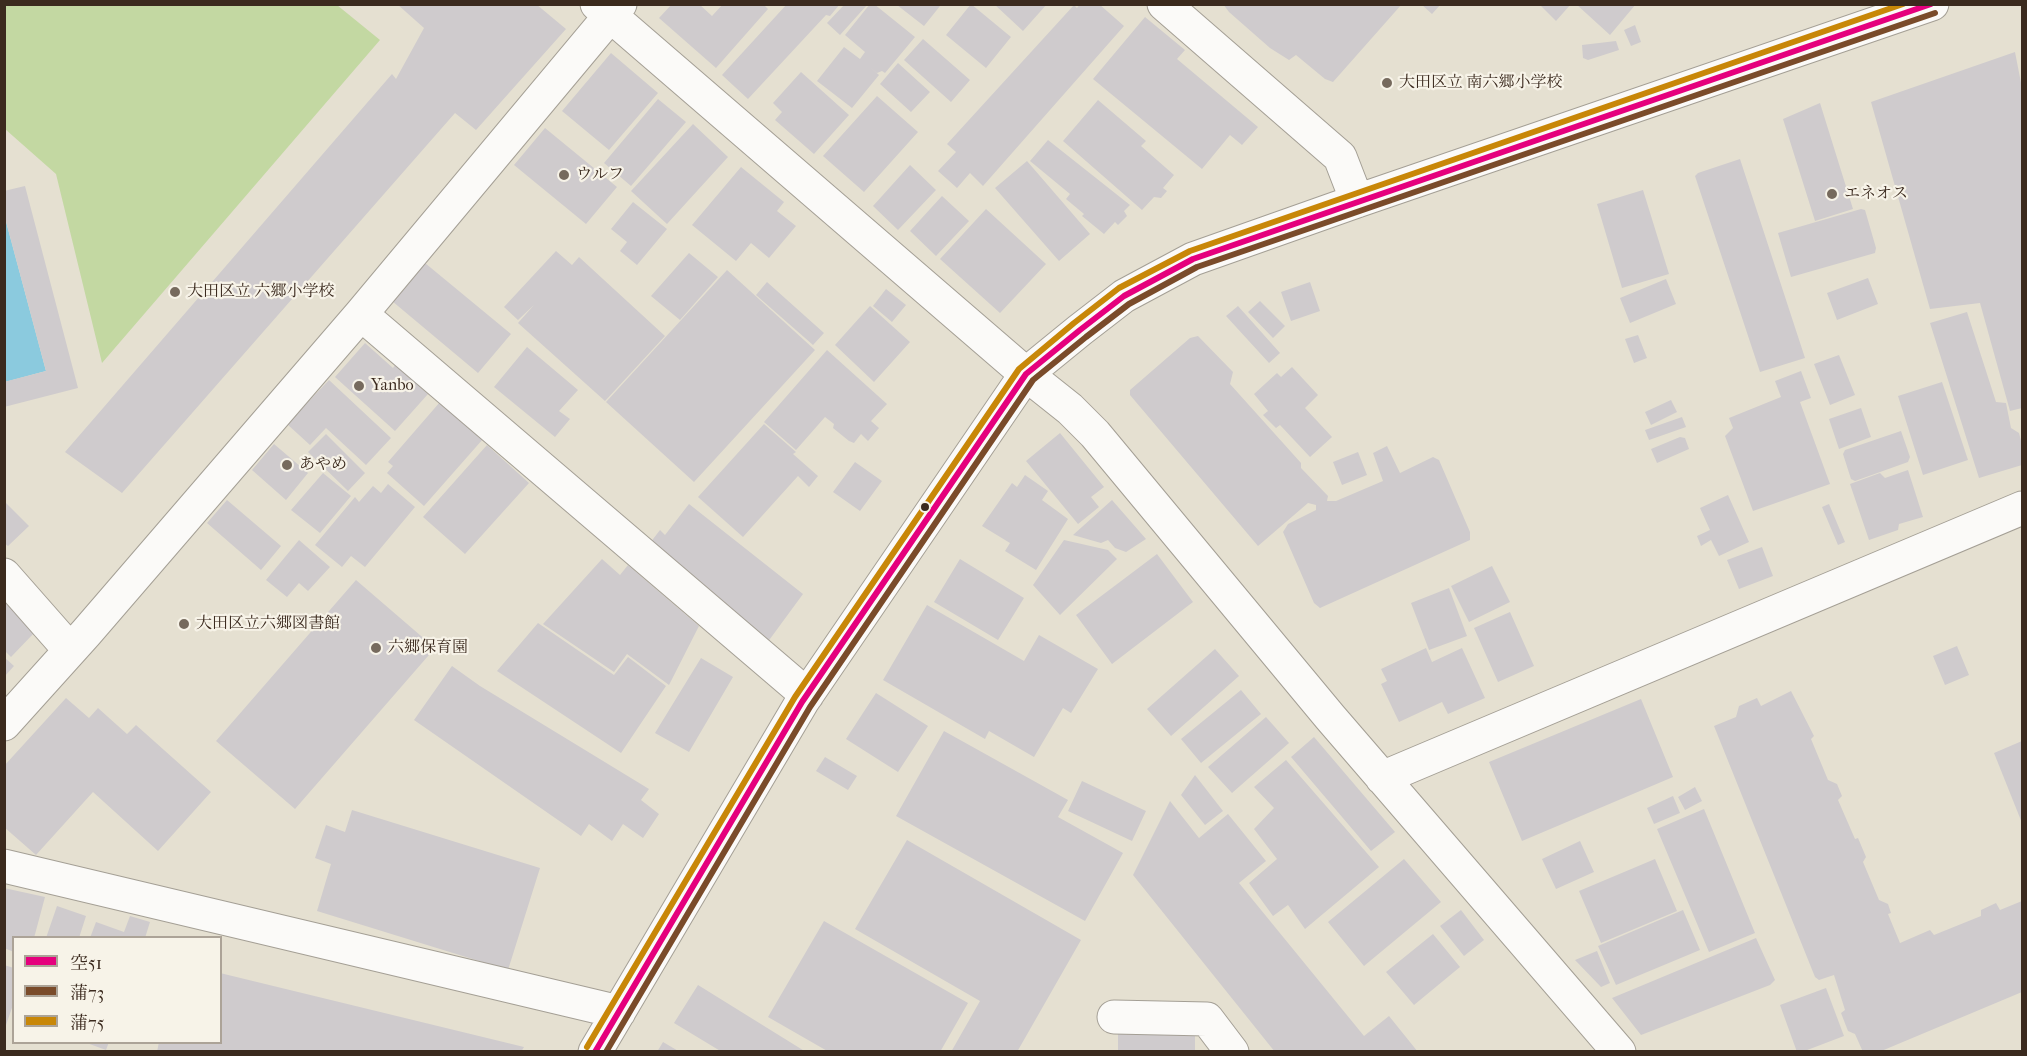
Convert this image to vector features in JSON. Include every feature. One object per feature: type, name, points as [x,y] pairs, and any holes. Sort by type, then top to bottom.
[{"type":"street","points":[[1164,4],[1340,157],[1357,201]]},
{"type":"street","points":[[595,1052],[807,695],[1026,374],[1124,296],[1193,259],[1932,4]]},
{"type":"street","points":[[4,724],[361,314],[609,8],[1026,374],[1070,409],[1095,434],[1330,717],[1619,1052]]},
{"type":"street","points":[[361,314],[807,695]]},
{"type":"street","points":[[1382,778],[2022,508]]},
{"type":"street","points":[[4,575],[70,650]]},
{"type":"street","points":[[4,866],[619,1012]]},
{"type":"street","points":[[1114,1017],[1207,1019],[1232,1052]]},
{"type":"green space","points":[[5,4],[337,5],[380,40],[102,363],[56,174],[5,129]]},
{"type":"water","points":[[4,214],[46,371],[5,382],[4,382]]},
{"type":"building","points":[[397,4],[536,4],[566,29],[476,130],[455,113],[122,493],[65,452],[392,74],[396,79],[424,28]]},
{"type":"building","points":[[672,4],[699,4],[712,16],[723,4],[763,4],[768,9],[716,68],[659,18]]},
{"type":"building","points":[[787,4],[840,4],[830,16],[826,15],[748,99],[722,75]]},
{"type":"building","points":[[870,4],[874,4],[915,37],[885,73],[882,71],[877,73],[870,67],[879,75],[852,108],[817,81],[844,47],[860,59],[865,52],[845,35]]},
{"type":"building","points":[[971,4],[1011,37],[986,68],[946,35]]},
{"type":"building","points":[[994,4],[1047,4],[1023,31]]},
{"type":"building","points":[[1080,4],[1099,4],[1124,26],[983,186],[970,173],[957,188],[938,171],[956,152],[947,144],[1074,5],[1077,8]]},
{"type":"building","points":[[1223,4],[1402,4],[1333,82],[1325,79],[1296,55],[1289,60],[1270,48]]},
{"type":"building","points":[[1421,4],[1441,4],[1432,14]]},
{"type":"building","points":[[1539,4],[1571,4],[1556,21]]},
{"type":"building","points":[[1576,4],[1636,4],[1610,35]]},
{"type":"building","points":[[844,5],[867,5],[840,35],[827,23]]},
{"type":"building","points":[[897,5],[938,5],[940,6],[924,26]]},
{"type":"building","points":[[1145,17],[1185,50],[1177,59],[1258,127],[1242,145],[1230,135],[1202,169],[1093,79]]},
{"type":"building","points":[[1635,25],[1641,42],[1631,46],[1624,30]]},
{"type":"building","points":[[923,39],[970,80],[951,102],[904,60]]},
{"type":"building","points":[[1616,41],[1619,50],[1588,60],[1583,58],[1582,45]]},
{"type":"building","points":[[2015,52],[2022,88],[2022,408],[2010,411],[1980,303],[1930,309],[1871,102]]},
{"type":"building","points":[[611,53],[658,93],[609,150],[562,111]]},
{"type":"building","points":[[898,63],[930,92],[911,112],[880,84]]},
{"type":"building","points":[[801,72],[849,115],[814,154],[775,120],[782,112],[773,103]]},
{"type":"building","points":[[877,96],[918,132],[864,192],[823,156]]},
{"type":"building","points":[[658,99],[686,122],[631,186],[604,163]]},
{"type":"building","points":[[1098,100],[1146,141],[1141,146],[1174,175],[1163,188],[1167,191],[1161,198],[1154,197],[1142,210],[1063,141]]},
{"type":"building","points":[[1820,103],[1853,209],[1815,221],[1783,119]]},
{"type":"building","points":[[693,124],[728,157],[667,224],[631,191]]},
{"type":"building","points":[[545,128],[617,187],[586,224],[514,165]]},
{"type":"building","points":[[1048,140],[1130,205],[1124,211],[1127,216],[1118,225],[1115,222],[1104,234],[1066,199],[1070,194],[1030,161]]},
{"type":"building","points":[[1740,159],[1805,358],[1760,372],[1695,176]]},
{"type":"building","points":[[1027,161],[1090,234],[1059,261],[995,188]]},
{"type":"building","points":[[910,165],[936,190],[898,230],[873,206]]},
{"type":"building","points":[[741,167],[784,202],[777,211],[796,226],[769,258],[751,243],[736,261],[692,225]]},
{"type":"building","points":[[25,186],[78,388],[4,407],[4,382],[46,371],[4,214],[4,191]]},
{"type":"building","points":[[1643,190],[1669,274],[1622,288],[1597,204]]},
{"type":"building","points":[[942,196],[969,221],[936,256],[910,231]]},
{"type":"building","points":[[633,202],[667,229],[637,265],[620,251],[627,242],[611,229]]},
{"type":"building","points":[[986,209],[1046,264],[1000,313],[940,259]]},
{"type":"building","points":[[1861,209],[1865,210],[1876,248],[1875,253],[1791,277],[1778,233]]},
{"type":"building","points":[[556,251],[572,265],[579,257],[665,336],[605,401],[518,323],[534,305],[518,320],[504,307]]},
{"type":"building","points":[[689,253],[718,277],[680,320],[651,296]]},
{"type":"building","points":[[425,263],[511,334],[478,373],[392,301]]},
{"type":"building","points":[[727,270],[815,350],[694,482],[606,402]]},
{"type":"building","points":[[1868,278],[1878,304],[1837,320],[1827,293]]},
{"type":"building","points":[[1666,279],[1676,304],[1630,323],[1620,298]]},
{"type":"building","points":[[767,282],[824,333],[813,345],[756,295]]},
{"type":"building","points":[[1310,282],[1320,311],[1291,321],[1281,292]]},
{"type":"building","points":[[886,289],[906,305],[892,322],[873,306]]},
{"type":"building","points":[[1260,301],[1285,326],[1273,338],[1248,312]]},
{"type":"building","points":[[870,306],[910,342],[874,382],[835,345]]},
{"type":"building","points":[[1238,306],[1280,353],[1269,363],[1226,316]]},
{"type":"building","points":[[1967,312],[1996,402],[2006,403],[2011,428],[2019,433],[2022,445],[2022,465],[1979,478],[1930,323]]},
{"type":"building","points":[[1638,335],[1647,358],[1634,363],[1625,339]]},
{"type":"building","points":[[1198,336],[1233,372],[1230,384],[1301,463],[1301,468],[1328,496],[1327,501],[1336,501],[1383,481],[1373,453],[1387,446],[1400,473],[1433,457],[1439,460],[1470,532],[1470,540],[1320,608],[1314,603],[1283,532],[1288,524],[1316,510],[1316,505],[1308,503],[1258,546],[1130,395],[1130,390],[1190,338]]},
{"type":"building","points":[[365,343],[393,368],[396,364],[428,394],[395,431],[335,377]]},
{"type":"building","points":[[527,347],[578,390],[559,411],[570,419],[555,437],[494,387]]},
{"type":"building","points":[[827,350],[887,404],[871,421],[879,428],[868,441],[861,434],[854,443],[849,441],[833,428],[834,424],[825,417],[796,450],[764,422]]},
{"type":"building","points":[[1839,355],[1855,395],[1830,405],[1814,364]]},
{"type":"building","points":[[1292,367],[1318,395],[1305,408],[1332,437],[1310,457],[1280,425],[1276,428],[1263,415],[1268,411],[1254,394],[1277,373],[1281,377]]},
{"type":"building","points":[[1801,371],[1811,398],[1800,402],[1830,484],[1753,511],[1725,436],[1733,428],[1729,418],[1781,397],[1775,381]]},
{"type":"building","points":[[329,380],[391,438],[366,465],[326,428],[310,445],[287,424]]},
{"type":"building","points":[[1942,382],[1968,460],[1923,475],[1898,396]]},
{"type":"building","points":[[1671,400],[1677,412],[1651,425],[1645,412]]},
{"type":"building","points":[[440,402],[483,439],[424,506],[387,473],[393,466],[388,462]]},
{"type":"building","points":[[1861,408],[1871,437],[1839,449],[1829,419]]},
{"type":"building","points":[[1682,417],[1686,427],[1649,440],[1645,430]]},
{"type":"building","points":[[764,424],[796,452],[793,454],[818,476],[809,487],[798,476],[743,537],[698,497]]},
{"type":"building","points":[[1901,431],[1910,457],[1908,462],[1855,481],[1851,479],[1843,454],[1845,450]]},
{"type":"building","points":[[1060,433],[1104,487],[1091,497],[1099,507],[1078,524],[1026,461]]},
{"type":"building","points":[[326,434],[365,473],[348,491],[308,452]]},
{"type":"building","points":[[1680,437],[1685,438],[1689,449],[1657,463],[1651,449]]},
{"type":"building","points":[[274,444],[308,473],[286,500],[252,470]]},
{"type":"building","points":[[487,445],[529,483],[465,554],[423,517]]},
{"type":"building","points":[[1358,452],[1367,475],[1342,485],[1333,462]]},
{"type":"building","points":[[855,462],[882,481],[860,511],[833,492]]},
{"type":"building","points":[[1908,470],[1923,517],[1899,524],[1898,530],[1869,540],[1850,484],[1880,473],[1885,478]]},
{"type":"building","points":[[323,473],[351,496],[320,533],[291,510]]},
{"type":"building","points":[[1025,475],[1048,491],[1042,500],[1068,519],[1036,570],[1005,551],[1010,543],[982,526],[1012,483],[1017,487]]},
{"type":"building","points":[[388,484],[415,507],[365,567],[351,556],[342,567],[315,545],[355,497],[359,502],[373,486],[381,493]]},
{"type":"building","points":[[1728,495],[1749,542],[1719,556],[1711,540],[1701,546],[1697,536],[1710,530],[1700,508]]},
{"type":"building","points":[[227,500],[281,546],[261,570],[207,523]]},
{"type":"building","points":[[1112,500],[1146,539],[1126,552],[1115,548],[1108,540],[1101,543],[1073,535]]},
{"type":"building","points":[[4,501],[29,526],[8,546],[4,543]]},
{"type":"building","points":[[689,504],[803,594],[767,643],[650,543],[660,530],[665,535]]},
{"type":"building","points":[[1829,504],[1845,542],[1838,545],[1822,507]]},
{"type":"building","points":[[299,540],[330,567],[308,591],[299,583],[287,597],[266,580]]},
{"type":"building","points":[[1064,540],[1108,550],[1117,559],[1060,615],[1033,585]]},
{"type":"building","points":[[1762,547],[1773,576],[1739,589],[1727,560]]},
{"type":"building","points":[[1157,554],[1193,602],[1112,664],[1076,615]]},
{"type":"building","points":[[602,559],[620,575],[628,565],[699,626],[669,685],[627,654],[614,672],[543,624]]},
{"type":"building","points":[[960,559],[1024,598],[998,640],[934,602]]},
{"type":"building","points":[[1492,566],[1510,602],[1469,622],[1451,586]]},
{"type":"building","points":[[356,580],[435,648],[295,809],[216,741]]},
{"type":"building","points":[[1449,588],[1467,636],[1429,650],[1411,603]]},
{"type":"building","points":[[4,601],[36,631],[11,657],[4,650]]},
{"type":"building","points":[[927,605],[1024,661],[1039,635],[1098,669],[1071,713],[1063,708],[1034,757],[989,731],[985,739],[883,680]]},
{"type":"building","points":[[1510,612],[1534,666],[1498,682],[1474,628]]},
{"type":"building","points":[[538,623],[614,675],[628,657],[666,686],[621,753],[497,671]]},
{"type":"building","points":[[1957,646],[1969,675],[1945,685],[1933,656]]},
{"type":"building","points":[[1426,648],[1432,662],[1462,648],[1485,698],[1448,714],[1442,702],[1399,722],[1381,684],[1387,681],[1381,669]]},
{"type":"building","points":[[1215,649],[1239,676],[1171,736],[1147,709]]},
{"type":"building","points":[[4,657],[14,666],[4,677]]},
{"type":"building","points":[[701,658],[733,677],[689,752],[655,733]]},
{"type":"building","points":[[452,666],[480,686],[649,789],[641,800],[659,814],[643,838],[623,824],[612,841],[589,824],[581,836],[414,720]]},
{"type":"building","points":[[1241,690],[1261,714],[1201,763],[1181,739]]},
{"type":"building","points":[[1791,691],[1814,736],[1811,739],[1828,780],[1837,784],[1842,796],[1838,800],[1855,839],[1858,838],[1866,857],[1863,862],[1879,900],[1888,904],[1891,913],[1888,914],[1900,943],[1930,930],[1934,935],[1981,916],[1981,910],[1996,903],[2000,910],[2022,901],[2022,992],[1879,1052],[1863,1052],[1855,1034],[1848,1031],[1841,1013],[1845,1010],[1834,975],[1819,980],[1815,977],[1714,726],[1736,717],[1739,706],[1757,698],[1761,706]]},
{"type":"building","points":[[876,693],[928,726],[898,772],[846,739]]},
{"type":"building","points":[[66,698],[89,718],[98,708],[127,734],[136,725],[211,792],[158,851],[93,792],[36,855],[4,827],[4,766]]},
{"type":"building","points":[[1641,699],[1673,777],[1522,841],[1489,762]]},
{"type":"building","points":[[1266,717],[1289,743],[1232,793],[1208,767]]},
{"type":"building","points":[[944,731],[1068,800],[1058,817],[1123,853],[1085,921],[896,816]]},
{"type":"building","points":[[1314,737],[1395,832],[1371,851],[1291,757]]},
{"type":"building","points":[[2022,741],[2022,823],[1994,753]]},
{"type":"building","points":[[825,757],[857,776],[848,790],[816,771]]},
{"type":"building","points":[[1286,760],[1379,867],[1305,929],[1288,905],[1273,916],[1249,883],[1277,859],[1254,829],[1274,808],[1254,787]]},
{"type":"building","points":[[1195,775],[1223,811],[1205,825],[1181,795]]},
{"type":"building","points":[[1082,781],[1146,811],[1132,841],[1068,811]]},
{"type":"building","points":[[1695,787],[1702,801],[1685,810],[1678,797]]},
{"type":"building","points":[[1673,796],[1680,813],[1654,824],[1647,808]]},
{"type":"building","points":[[1170,801],[1199,838],[1228,814],[1266,861],[1239,883],[1364,1036],[1389,1016],[1418,1052],[1275,1052],[1133,875]]},
{"type":"building","points":[[1704,809],[1755,933],[1709,952],[1657,829]]},
{"type":"building","points":[[352,810],[540,868],[508,970],[317,911],[331,864],[315,858],[326,825],[345,832]]},
{"type":"building","points":[[907,840],[1081,940],[1017,1052],[951,1052],[980,1001],[855,929]]},
{"type":"building","points":[[1580,841],[1594,872],[1556,889],[1542,859]]},
{"type":"building","points":[[1404,859],[1441,902],[1364,966],[1328,922]]},
{"type":"building","points":[[1655,859],[1677,911],[1601,943],[1579,891]]},
{"type":"building","points":[[4,888],[45,897],[35,936],[12,936],[12,951],[4,948]]},
{"type":"building","points":[[57,906],[86,916],[80,936],[47,936]]},
{"type":"building","points":[[1461,910],[1484,940],[1464,956],[1440,926]]},
{"type":"building","points":[[1683,910],[1700,950],[1616,985],[1598,946]]},
{"type":"building","points":[[130,916],[150,922],[146,936],[91,936],[96,922],[124,932]]},
{"type":"building","points":[[824,921],[968,1003],[940,1052],[829,1052],[768,1017]]},
{"type":"building","points":[[1433,934],[1460,967],[1414,1005],[1386,972]]},
{"type":"building","points":[[1756,938],[1775,980],[1770,985],[1641,1035],[1612,998]]},
{"type":"building","points":[[1597,951],[1610,983],[1601,987],[1575,960]]},
{"type":"building","points":[[4,965],[12,967],[12,1008],[6,1025],[4,1024]]},
{"type":"building","points":[[222,973],[524,1047],[521,1052],[157,1052],[159,1044],[222,1044]]},
{"type":"building","points":[[698,985],[806,1052],[722,1052],[674,1023]]},
{"type":"building","points":[[1826,988],[1844,1036],[1797,1052],[1780,1005]]},
{"type":"building","points":[[1195,1030],[1195,1052],[1118,1052],[1118,1031]]},
{"type":"building","points":[[663,1042],[680,1052],[657,1052]]},
{"type":"building","points":[[90,1044],[108,1044],[106,1050]]},
{"type":"transit line","name":"蒲75","points":[[587,1047],[795,697],[1019,369],[1074,323],[1119,288],[1190,251],[1903,4]]},
{"type":"transit line","name":"空51","points":[[595,1052],[802,702],[1026,374],[1080,330],[1124,296],[1193,259],[1931,4]]},
{"type":"transit line","name":"蒲73","points":[[606,1052],[810,707],[1033,380],[1086,337],[1129,304],[1197,267],[1935,13]]},
{"type":"place","name":"大田区立 南六郷小学校","points":[[1387,83]]},
{"type":"place","name":"ウルフ","points":[[564,175]]},
{"type":"place","name":"エネオス","points":[[1832,194]]},
{"type":"place","name":"大田区立 六郷小学校","points":[[175,292]]},
{"type":"place","name":"Yanbo","points":[[359,386]]},
{"type":"place","name":"あやめ","points":[[287,465]]},
{"type":"place","name":"大田区立六郷図書館","points":[[184,624]]},
{"type":"place","name":"六郷保育園","points":[[376,648]]}]
